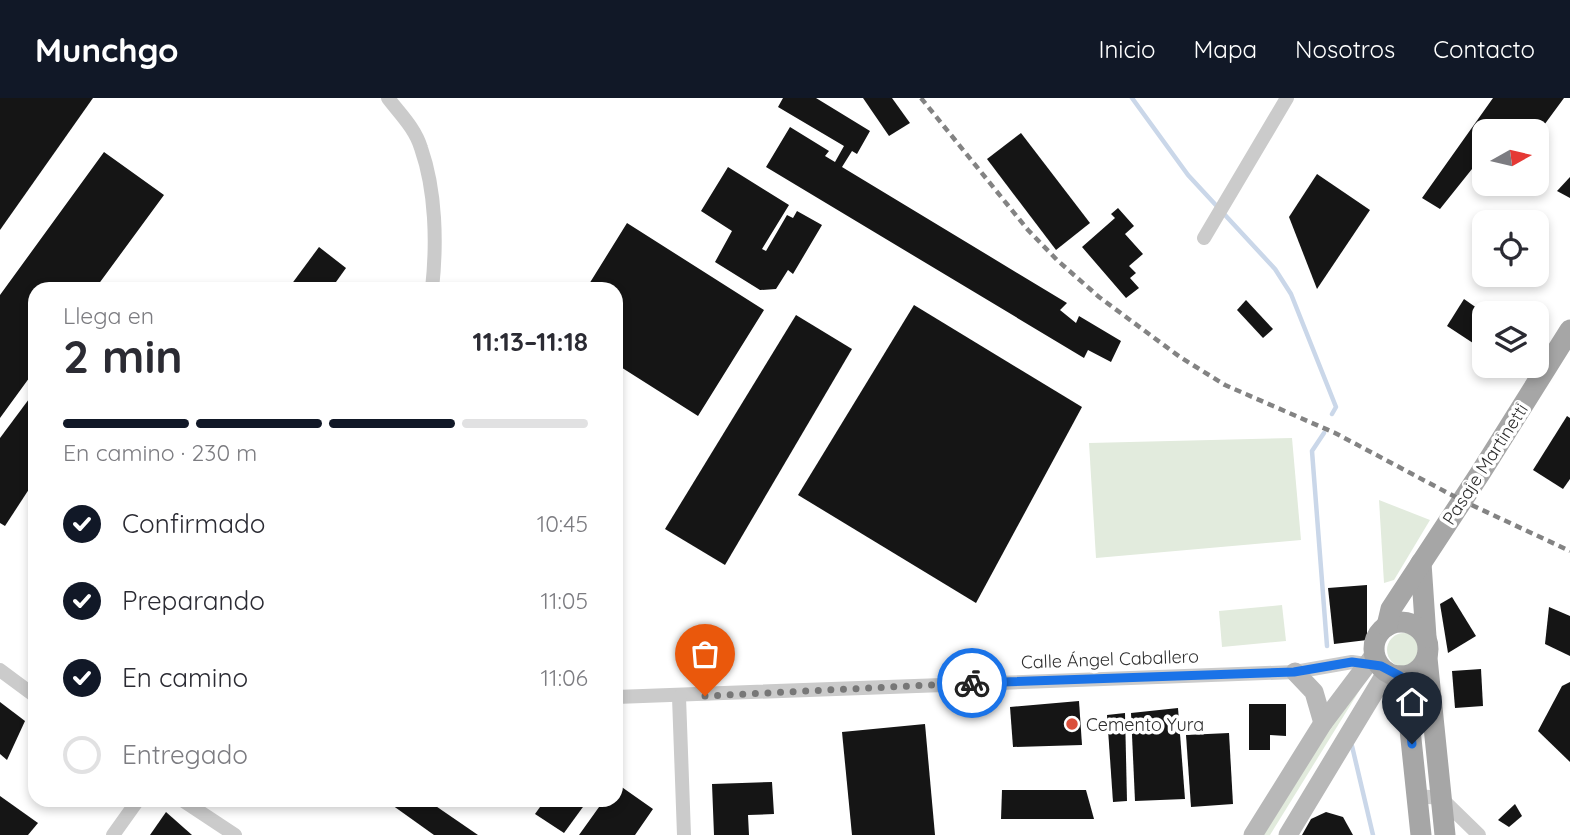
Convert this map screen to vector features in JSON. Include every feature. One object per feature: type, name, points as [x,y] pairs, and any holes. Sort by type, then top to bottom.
[{"type":"main road","name":"Pasaje Martinetti","points":[[1378,658],[1391,608],[1570,330]]},
{"type":"main road","points":[[1421,563],[1426,647],[1445,835]]},
{"type":"main road","points":[[1253,835],[1322,723],[1378,658],[1404,622],[1420,629],[1426,647],[1413,673],[1378,658]]},
{"type":"main road","points":[[1378,658],[1406,691],[1421,835]]},
{"type":"main road","points":[[1288,835],[1378,658]]},
{"type":"main road","points":[[1294,672],[1314,692],[1322,723]]},
{"type":"street","points":[[388,98],[405,118],[421,146],[427,171],[433,213],[432,282]]},
{"type":"street","points":[[1204,239],[1287,98]]},
{"type":"street","name":"Calle Ángel Caballero","points":[[623,698],[1294,672],[1378,658]]},
{"type":"street","points":[[0,670],[28,691]]},
{"type":"street","points":[[679,697],[684,835]]},
{"type":"street","points":[[1417,796],[1441,798],[1479,835]]},
{"type":"street","points":[[113,835],[133,807]]},
{"type":"street","points":[[193,807],[235,835]]},
{"type":"shaded area","points":[[1292,438],[1301,540],[1096,558],[1089,443]]},
{"type":"shaded area","points":[[1379,500],[1430,520],[1394,580],[1384,583]]},
{"type":"shaded area","points":[[1282,605],[1286,641],[1222,647],[1219,611]]},
{"type":"shaded area","points":[[1404,633],[1416,638],[1421,650],[1416,662],[1404,667],[1392,662],[1387,650],[1392,638]]},
{"type":"shaded area","points":[[1361,688],[1270,835],[1260,835],[1322,734]]},
{"type":"building","points":[[0,98],[93,98],[0,230]]},
{"type":"building","points":[[783,98],[816,98],[870,131],[857,154],[852,151],[842,167],[1067,303],[1060,310],[1076,323],[1079,316],[1121,341],[1111,362],[1088,350],[1084,358],[766,167],[790,127],[829,151],[825,156],[835,162],[844,146],[778,107]]},
{"type":"building","points":[[863,98],[892,98],[910,123],[889,136]]},
{"type":"building","points":[[1493,98],[1564,98],[1549,119],[1478,119]]},
{"type":"building","points":[[1472,128],[1472,169],[1440,209],[1422,198]]},
{"type":"building","points":[[1021,133],[1090,223],[1056,250],[987,159]]},
{"type":"building","points":[[104,152],[164,195],[100,282],[28,282],[28,380],[0,418],[0,295]]},
{"type":"building","points":[[728,167],[789,205],[762,249],[766,251],[787,215],[793,218],[797,211],[822,225],[793,274],[788,270],[776,289],[760,290],[715,262],[732,231],[701,211]]},
{"type":"building","points":[[1317,174],[1370,210],[1317,289],[1289,217]]},
{"type":"building","points":[[1570,177],[1570,198],[1557,191]]},
{"type":"building","points":[[1118,208],[1134,226],[1125,234],[1143,254],[1129,266],[1136,273],[1130,278],[1139,288],[1126,298],[1082,247],[1115,218],[1111,214]]},
{"type":"building","points":[[627,223],[764,310],[698,416],[623,368],[623,282],[590,282]]},
{"type":"building","points":[[319,247],[346,268],[336,282],[293,282]]},
{"type":"building","points":[[1464,299],[1472,305],[1472,342],[1447,326]]},
{"type":"building","points":[[1246,300],[1273,329],[1263,338],[1237,310]]},
{"type":"building","points":[[914,305],[1082,407],[976,603],[798,495]]},
{"type":"building","points":[[796,315],[852,349],[725,565],[665,529]]},
{"type":"building","points":[[28,400],[28,491],[5,526],[0,523],[0,438]]},
{"type":"building","points":[[1567,416],[1570,418],[1570,479],[1563,489],[1533,470]]},
{"type":"building","points":[[1367,585],[1367,640],[1334,644],[1328,588]]},
{"type":"building","points":[[1452,597],[1476,636],[1448,653],[1440,604]]},
{"type":"building","points":[[1549,607],[1570,616],[1570,656],[1545,644]]},
{"type":"building","points":[[1481,669],[1483,706],[1455,708],[1452,671]]},
{"type":"building","points":[[1570,682],[1570,762],[1538,731],[1562,686]]},
{"type":"building","points":[[1079,701],[1082,745],[1013,747],[1010,707]]},
{"type":"building","points":[[0,702],[25,721],[7,760],[0,754]]},
{"type":"building","points":[[1249,704],[1286,704],[1286,736],[1270,735],[1270,750],[1249,750]]},
{"type":"building","points":[[1178,708],[1185,799],[1135,801],[1131,713]]},
{"type":"building","points":[[1125,713],[1127,801],[1113,802],[1107,715]]},
{"type":"building","points":[[925,724],[935,835],[852,835],[842,732]]},
{"type":"building","points":[[1229,733],[1233,804],[1191,807],[1186,735]]},
{"type":"building","points":[[772,782],[774,814],[748,815],[749,835],[714,835],[712,784]]},
{"type":"building","points":[[623,788],[653,809],[635,835],[579,835],[599,807],[623,807]]},
{"type":"building","points":[[1002,790],[1086,790],[1094,819],[1001,819]]},
{"type":"building","points":[[0,796],[38,823],[28,835],[0,835]]},
{"type":"building","points":[[1515,804],[1522,816],[1509,827],[1498,820]]},
{"type":"building","points":[[395,807],[437,807],[478,835],[434,835]]},
{"type":"building","points":[[540,807],[583,807],[564,833],[535,814]]},
{"type":"building","points":[[166,812],[192,835],[150,835]]},
{"type":"building","points":[[1326,812],[1343,817],[1353,835],[1302,835],[1311,819]]},
{"type":"waterway","points":[[1132,98],[1188,175],[1275,269],[1291,294],[1336,407],[1332,414]]},
{"type":"waterway","points":[[1324,433],[1312,451],[1327,646]]},
{"type":"waterway","points":[[1352,746],[1373,835]]},
{"type":"railway","points":[[921,98],[1028,230],[1057,260],[1099,297],[1180,357],[1225,385],[1335,433],[1463,501],[1570,551]]},
{"type":"way so far","points":[[705,696],[972,683]]},
{"type":"place","name":"Cemento Yura","points":[[1072,724]]},
{"type":"route","points":[[972,683],[1294,672],[1352,662],[1381,666],[1400,676],[1406,691],[1412,744]]}]
